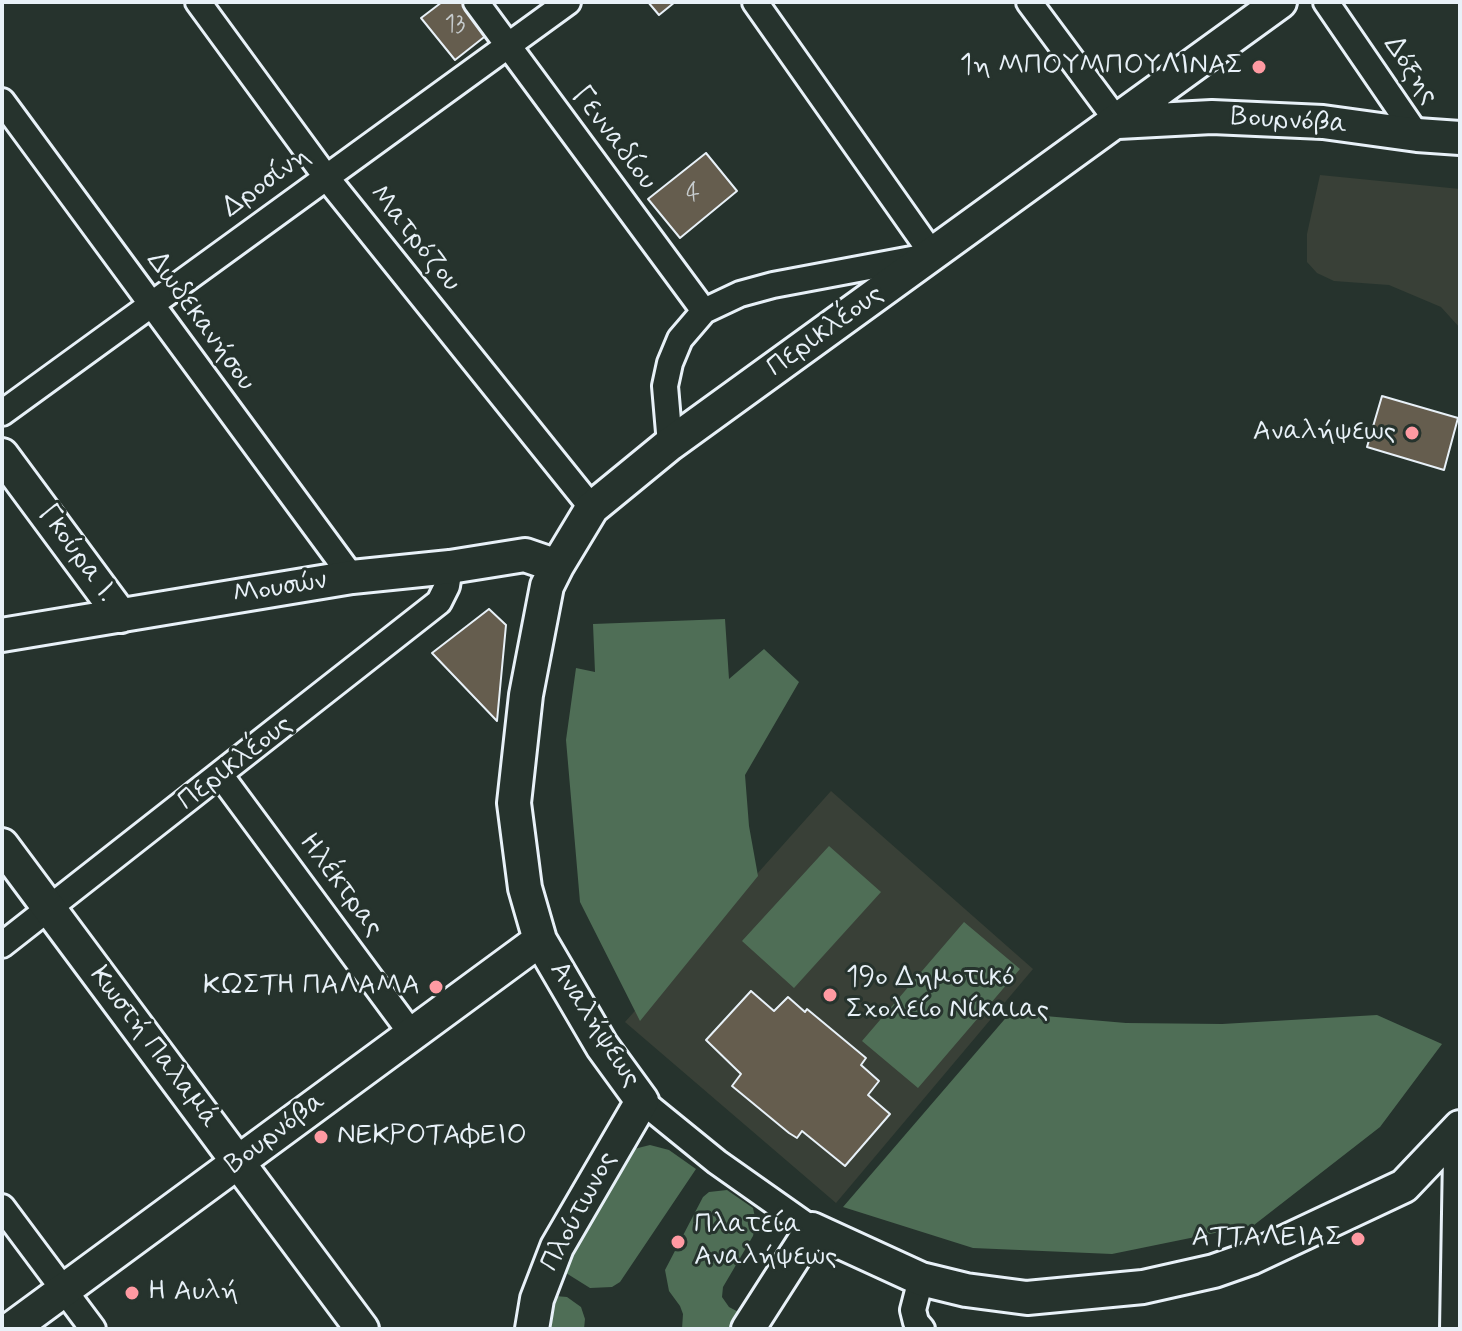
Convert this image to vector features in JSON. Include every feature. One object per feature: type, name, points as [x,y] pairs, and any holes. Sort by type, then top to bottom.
[{"type":"street","name":"Ματρόζου","points":[[198,2],[326,177],[592,508]]},
{"type":"street","name":"Γενναδίου","points":[[476,2],[704,311]]},
{"type":"street","name":"Δροσίνη","points":[[2,413],[568,2]]},
{"type":"street","points":[[670,444],[665,386],[670,363],[680,339],[704,311],[740,294],[773,285],[933,255],[755,2]]},
{"type":"street","points":[[1029,2],[1118,122]]},
{"type":"street","name":"Περικλέους","points":[[557,566],[592,508],[670,444],[1280,2]]},
{"type":"street","name":"Δόξης","points":[[1326,2],[1417,135]]},
{"type":"street","name":"Δωδεκανήσου","points":[[2,101],[352,577]]},
{"type":"street","name":"Βουρνόβα","points":[[1118,122],[1212,117],[1323,122],[1460,138]]},
{"type":"street","name":"Γκούρα Ι.","points":[[2,455],[121,616]]},
{"type":"street","name":"Μουσών","points":[[2,635],[352,577],[450,567],[525,555],[557,566]]},
{"type":"street","name":"Αναλήψεως","points":[[557,566],[547,586],[526,695],[514,803],[525,888],[540,940],[602,1046],[642,1101],[717,1162],[812,1229],[921,1279],[966,1290],[1027,1298],[1143,1287],[1214,1271],[1251,1258],[1404,1186],[1460,1127]]},
{"type":"street","name":"Περικλέους","points":[[2,945],[439,602],[447,586],[450,567]]},
{"type":"street","name":"Ηλέκτρας","points":[[221,776],[411,1033]]},
{"type":"street","name":"Κωστή Παλαμά","points":[[2,845],[362,1329]]},
{"type":"street","name":"Βουρνόβα","points":[[11,1329],[540,940]]},
{"type":"street","name":"Πλούτωνος","points":[[532,1329],[537,1299],[557,1247],[642,1101]]},
{"type":"street","points":[[1457,1329],[1460,1155]]},
{"type":"street","points":[[2,1207],[93,1329]]},
{"type":"street","points":[[748,1329],[812,1229]]},
{"type":"street","points":[[921,1279],[913,1310],[922,1329]]},
{"type":"shaded area","points":[[1320,175],[1460,189],[1460,328],[1441,307],[1389,285],[1334,281],[1317,273],[1307,262],[1307,234]]},
{"type":"shaded area","name":"19ο Δημοτικό Σχολείο Νίκαιας","points":[[831,791],[1033,969],[836,1203],[625,1022]]},
{"type":"green space","points":[[725,619],[729,679],[764,649],[799,682],[745,775],[749,826],[758,876],[640,1021],[580,902],[566,740],[576,668],[595,672],[593,624]]},
{"type":"green space","points":[[829,846],[881,892],[794,988],[742,941]]},
{"type":"green space","points":[[964,922],[1020,969],[918,1088],[862,1041]]},
{"type":"green space","points":[[1010,1013],[1126,1023],[1222,1024],[1377,1015],[1442,1044],[1380,1127],[1254,1225],[1112,1254],[973,1248],[843,1207]]},
{"type":"green space","points":[[650,1145],[669,1150],[696,1169],[620,1282],[612,1287],[590,1288],[558,1268],[620,1159],[634,1149]]},
{"type":"green space","points":[[727,1190],[753,1208],[756,1222],[753,1236],[723,1287],[722,1297],[729,1307],[746,1316],[736,1329],[682,1329],[683,1314],[669,1291],[665,1270],[703,1197],[709,1192]]},
{"type":"green space","points":[[567,1297],[581,1307],[584,1329],[543,1329],[549,1299]]},
{"type":"building","points":[[442,2],[463,2],[488,34],[455,60],[421,18]]},
{"type":"building","points":[[648,2],[675,2],[659,15]]},
{"type":"building","points":[[706,153],[737,191],[680,238],[648,199]]},
{"type":"building","name":"Αναλήψεως","points":[[1382,396],[1458,418],[1444,470],[1367,447]]},
{"type":"building","points":[[489,609],[506,625],[497,721],[432,653]]},
{"type":"building","points":[[751,991],[774,1011],[788,997],[805,1012],[807,1009],[866,1058],[861,1065],[879,1081],[868,1095],[890,1114],[845,1166],[802,1131],[797,1138],[789,1133],[732,1086],[741,1074],[706,1040]]},
{"type":"place","name":"1η ΜΠΟΥΜΠΟΥΛΙΝΑΣ","points":[[1259,67]]},
{"type":"place","name":"Αναλήψεως","points":[[1412,433]]},
{"type":"place","name":"ΚΩΣΤΗ ΠΑΛΑΜΑ","points":[[436,987]]},
{"type":"place","name":"19ο Δημοτικό Σχολείο Νίκαιας","points":[[830,995]]},
{"type":"place","name":"ΝΕΚΡΟΤΑΦΕΙΟ","points":[[321,1137]]},
{"type":"place","name":"ΑΤΤΑΛΕΙΑΣ","points":[[1358,1239]]},
{"type":"place","name":"Πλατεία Αναλήψεως","points":[[678,1242]]},
{"type":"place","name":"Η Αυλή","points":[[132,1293]]}]
